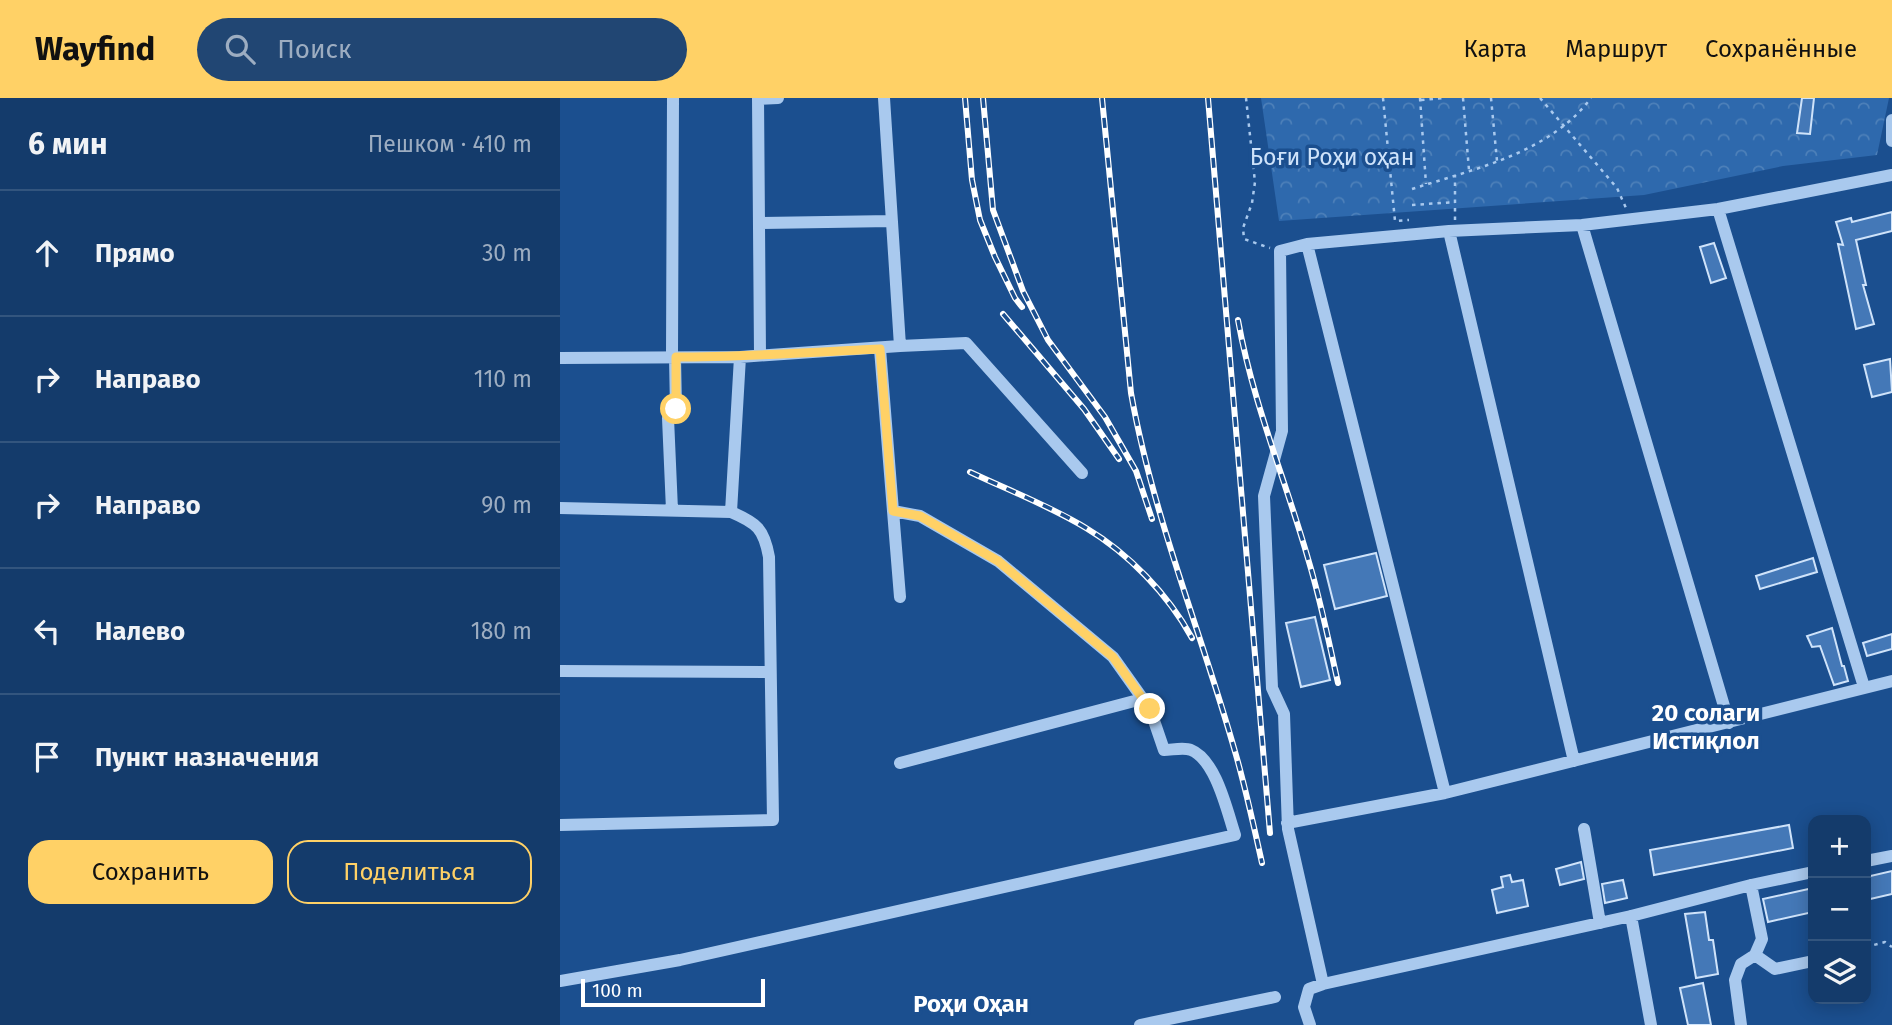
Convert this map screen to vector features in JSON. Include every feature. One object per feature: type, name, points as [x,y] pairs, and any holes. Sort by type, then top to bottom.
[{"type":"street","points":[[672,510],[668,418],[676,409],[673,98]]},
{"type":"street","points":[[760,354],[758,98],[778,98]]},
{"type":"street","points":[[884,98],[900,346]]},
{"type":"street","points":[[1892,120],[1892,141]]},
{"type":"street","points":[[1323,984],[1287,823],[1284,714],[1272,688],[1264,496],[1282,431],[1280,251],[1307,244],[1452,231],[1583,225],[1718,209],[1892,175]]},
{"type":"street","points":[[1718,209],[1864,687]]},
{"type":"street","points":[[759,223],[892,221]]},
{"type":"street","points":[[1583,225],[1729,723]]},
{"type":"street","points":[[1452,231],[1574,761]]},
{"type":"street","points":[[1307,244],[1446,793]]},
{"type":"street","points":[[560,358],[740,357],[966,343],[1082,473]]},
{"type":"street","points":[[880,349],[900,597]]},
{"type":"street","points":[[731,512],[740,357]]},
{"type":"street","points":[[560,508],[731,512],[751,521],[765,536],[769,557],[773,820],[560,825]]},
{"type":"street","points":[[560,981],[680,960],[1235,835],[1219,784],[1203,758],[1189,748],[1164,750],[1150,709],[1113,657],[998,561],[920,516],[893,511]]},
{"type":"street","points":[[560,671],[770,672]]},
{"type":"street","points":[[1287,823],[1446,793],[1892,681]]},
{"type":"street","points":[[900,762],[1142,699]]},
{"type":"street","points":[[1584,829],[1600,923]]},
{"type":"street","points":[[1871,860],[1892,856]]},
{"type":"street","points":[[1310,1025],[1304,1007],[1309,989],[1323,984],[1631,916],[1808,873]]},
{"type":"street","points":[[1741,1025],[1735,980],[1741,964],[1755,955],[1762,939],[1751,885]]},
{"type":"street","points":[[1631,916],[1651,1025]]},
{"type":"street","points":[[1755,955],[1775,969],[1808,962]]},
{"type":"street","points":[[1140,1025],[1275,997]]},
{"type":"path","points":[[1246,98],[1255,181],[1243,228],[1244,239],[1280,251]]},
{"type":"path","points":[[1383,98],[1395,221],[1409,220]]},
{"type":"path","points":[[1426,184],[1420,99],[1443,98]]},
{"type":"path","points":[[1463,98],[1469,170]]},
{"type":"path","points":[[1491,98],[1497,161]]},
{"type":"path","points":[[1540,98],[1617,188],[1625,204],[1628,220]]},
{"type":"path","points":[[1412,189],[1513,156],[1563,126],[1582,111],[1591,98]]},
{"type":"path","points":[[1452,231],[1455,175]]},
{"type":"path","points":[[1412,205],[1455,202]]},
{"type":"path","points":[[1871,946],[1885,942],[1892,947]]},
{"type":"green space","name":"Боғи Роҳи оҳан","points":[[1261,98],[1889,98],[1877,155],[1783,166],[1644,195],[1279,221]]},
{"type":"building","points":[[1802,98],[1814,98],[1810,134],[1797,133]]},
{"type":"building","points":[[1892,212],[1892,231],[1856,240],[1866,285],[1863,285],[1874,324],[1856,329],[1838,244],[1843,245],[1836,222],[1851,218],[1852,222]]},
{"type":"building","points":[[1714,243],[1726,278],[1711,283],[1700,247]]},
{"type":"building","points":[[1890,359],[1892,392],[1872,397],[1864,365]]},
{"type":"building","points":[[1376,553],[1387,596],[1335,609],[1324,565]]},
{"type":"building","points":[[1813,558],[1817,572],[1760,589],[1756,576]]},
{"type":"building","points":[[1315,617],[1330,680],[1301,687],[1286,623]]},
{"type":"building","points":[[1832,628],[1848,681],[1834,685],[1820,646],[1812,647],[1807,636]]},
{"type":"building","points":[[1892,634],[1892,649],[1867,656],[1863,643]]},
{"type":"building","points":[[1789,825],[1793,848],[1654,875],[1650,850]]},
{"type":"building","points":[[1581,862],[1584,879],[1560,885],[1556,869]]},
{"type":"building","points":[[1892,871],[1892,894],[1871,899],[1871,876]]},
{"type":"building","points":[[1510,875],[1512,882],[1523,880],[1528,906],[1497,913],[1492,890],[1503,887],[1501,877]]},
{"type":"building","points":[[1623,880],[1627,898],[1605,903],[1602,884]]},
{"type":"building","points":[[1808,889],[1808,913],[1768,922],[1763,899]]},
{"type":"building","points":[[1705,912],[1718,974],[1696,978],[1685,914]]},
{"type":"building","points":[[1703,983],[1711,1025],[1688,1025],[1680,988]]},
{"type":"railway","points":[[965,98],[972,180],[980,220],[995,257],[1022,307]]},
{"type":"railway","points":[[983,98],[993,210],[1023,291],[1048,340],[1105,417],[1136,471],[1152,519]]},
{"type":"railway","points":[[1102,98],[1131,393],[1140,439],[1165,530],[1236,755],[1262,863]]},
{"type":"railway","points":[[1208,98],[1270,833]]},
{"type":"railway","points":[[1003,314],[1084,409],[1119,459]]},
{"type":"railway","points":[[1238,320],[1252,382],[1313,577],[1338,683]]},
{"type":"railway","points":[[970,472],[1058,513],[1102,538],[1132,562],[1159,590],[1192,638]]},
{"type":"district","name":"20 солаги Истиқлол","points":[[1706,727]]},
{"type":"district","name":"Роҳи Оҳан","points":[[971,1004]]},
{"type":"route","points":[[676,409],[676,357],[740,357],[880,349],[893,511],[920,516],[998,561],[1113,657],[1150,709]]}]
